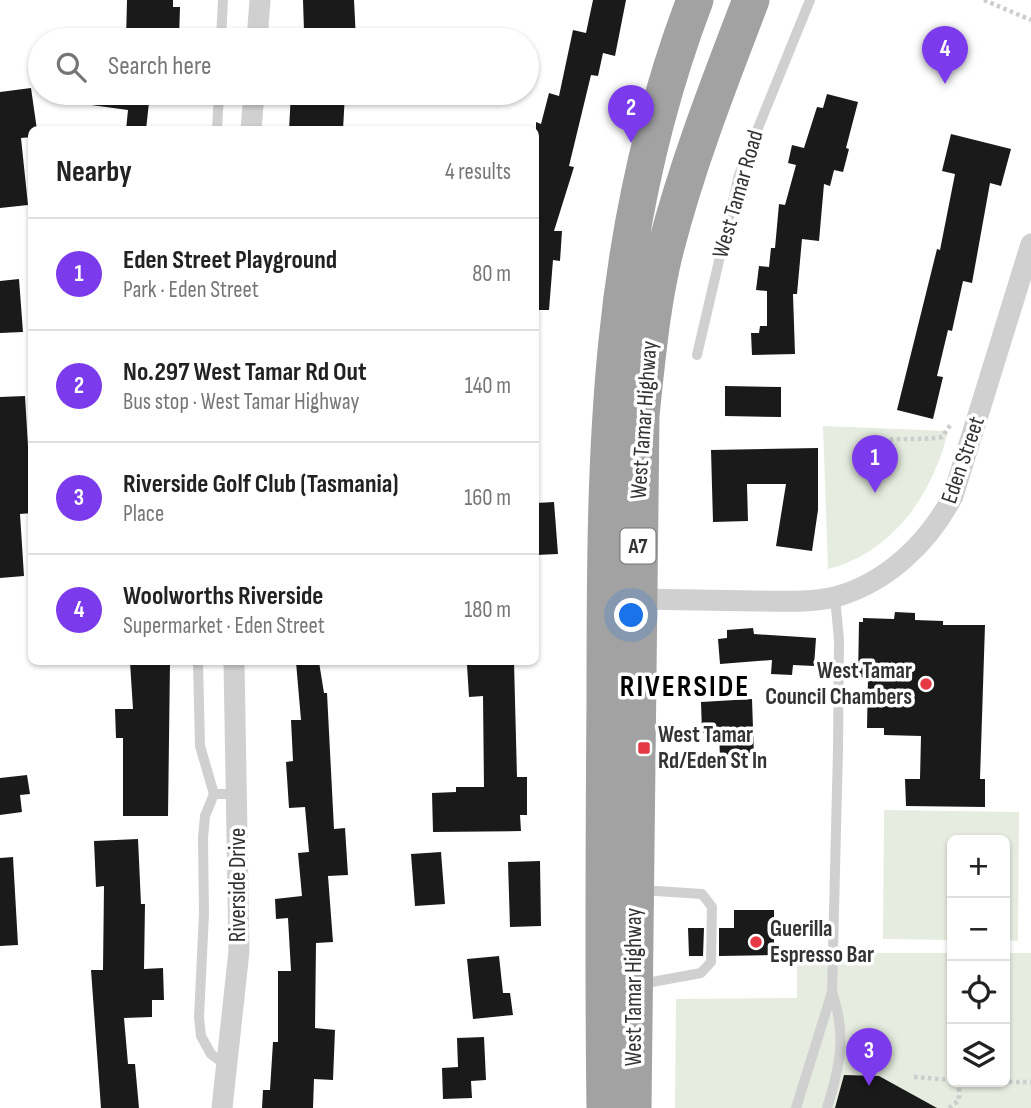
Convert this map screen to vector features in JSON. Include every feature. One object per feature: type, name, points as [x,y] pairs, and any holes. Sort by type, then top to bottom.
[{"type":"highway","name":"West Tamar Highway","points":[[604,1108],[606,478],[613,359],[628,244],[648,150],[695,0]]},
{"type":"highway","name":"West Tamar Highway","points":[[633,1108],[641,415],[655,300],[665,248],[691,162],[751,0]]},
{"type":"street","points":[[258,28],[260,0]]},
{"type":"street","points":[[251,126],[253,105]]},
{"type":"street","name":"Eden Street","points":[[638,599],[802,601],[835,597],[881,576],[917,548],[943,517],[964,467],[1027,271],[1031,244]]},
{"type":"street","name":"Riverside Drive","points":[[222,1108],[239,951],[234,665]]},
{"type":"lane","points":[[222,28],[223,0]]},
{"type":"lane","name":"West Tamar Road","points":[[697,355],[739,174],[810,0]]},
{"type":"lane","points":[[217,126],[218,105]]},
{"type":"lane","points":[[796,1108],[832,992],[839,640],[835,597]]},
{"type":"lane","points":[[198,665],[200,746],[214,794],[205,816],[203,838],[204,914],[198,1017],[201,1037],[211,1054],[227,1066]]},
{"type":"lane","points":[[214,794],[237,793]]},
{"type":"lane","points":[[635,890],[702,894],[712,906],[711,962],[701,973],[635,985]]},
{"type":"lane","points":[[827,1108],[841,1062],[843,1039],[840,1014],[832,992]]},
{"type":"path","points":[[984,0],[1031,20]]},
{"type":"path","points":[[863,447],[874,440],[924,441],[942,437],[951,424]]},
{"type":"path","points":[[914,1077],[947,1080]]},
{"type":"path","points":[[1010,1082],[1031,1082]]},
{"type":"path","points":[[949,1108],[959,1100],[958,1087]]},
{"type":"shaded area","points":[[823,426],[948,431],[932,476],[907,517],[872,549],[851,561],[828,569]]},
{"type":"shaded area","points":[[884,810],[1019,812],[1018,941],[1010,940],[1010,835],[947,835],[947,940],[883,939]]},
{"type":"shaded area","points":[[797,953],[947,953],[947,1087],[1010,1087],[1010,953],[1031,953],[1031,1108],[675,1108],[676,999],[797,998]]},
{"type":"building","points":[[127,0],[173,0],[173,7],[180,7],[179,28],[126,28]]},
{"type":"building","points":[[303,0],[354,0],[355,28],[304,28]]},
{"type":"building","points":[[593,0],[626,0],[615,56],[603,53],[598,76],[591,75],[569,166],[574,167],[554,231],[562,231],[560,261],[553,260],[549,310],[539,310],[539,126],[536,126],[536,122],[541,124],[549,93],[559,96],[573,30],[586,33]]},
{"type":"building","points":[[28,88],[28,105],[33,105],[36,126],[28,126],[28,137],[21,138],[28,205],[0,208],[0,92]]},
{"type":"building","points":[[827,94],[858,102],[843,172],[834,170],[830,186],[824,184],[819,241],[802,239],[797,294],[793,294],[795,354],[752,355],[751,333],[759,333],[760,326],[767,326],[767,291],[756,290],[759,266],[769,267],[771,248],[775,248],[779,204],[785,205],[796,165],[788,163],[792,145],[804,148],[817,107],[823,108]]},
{"type":"building","points":[[91,105],[149,105],[146,126],[126,126],[128,110]]},
{"type":"building","points":[[290,105],[344,105],[343,126],[289,126]]},
{"type":"building","points":[[951,134],[1011,149],[1001,186],[990,183],[972,283],[963,281],[952,331],[948,330],[937,376],[943,377],[933,419],[897,410],[937,249],[940,250],[955,174],[942,171]]},
{"type":"building","points":[[19,279],[23,332],[0,333],[0,281]]},
{"type":"building","points":[[725,386],[781,387],[781,417],[725,416]]},
{"type":"building","points":[[25,396],[28,513],[20,514],[24,576],[0,578],[0,397]]},
{"type":"building","points":[[818,448],[818,510],[812,551],[776,546],[786,484],[747,484],[748,521],[713,522],[711,450]]},
{"type":"building","points":[[554,502],[558,554],[539,555],[539,503]]},
{"type":"building","name":"West Tamar Council Chambers","points":[[895,612],[915,613],[915,620],[943,621],[943,625],[985,625],[980,779],[985,779],[985,807],[906,806],[905,779],[920,779],[921,736],[884,735],[884,728],[867,728],[868,678],[858,677],[859,622],[863,622],[863,618],[894,619]]},
{"type":"building","points":[[753,628],[754,634],[816,638],[814,666],[793,665],[792,675],[771,674],[772,660],[720,664],[718,639],[727,638],[727,630]]},
{"type":"building","points":[[130,665],[170,665],[168,816],[123,816],[123,738],[116,738],[115,709],[133,709]]},
{"type":"building","points":[[296,665],[319,665],[324,693],[327,693],[334,829],[345,828],[348,875],[328,876],[333,942],[316,943],[315,1028],[335,1030],[333,1080],[314,1079],[313,1108],[262,1108],[263,1090],[270,1090],[273,1042],[278,1042],[278,971],[291,971],[288,918],[276,919],[275,899],[302,896],[298,853],[309,852],[305,807],[289,808],[286,762],[293,761],[291,720],[301,720]]},
{"type":"building","points":[[467,665],[514,665],[517,777],[527,777],[527,815],[520,815],[521,831],[433,832],[432,793],[456,792],[456,787],[484,787],[483,696],[469,697]]},
{"type":"building","points":[[752,699],[754,757],[720,758],[719,732],[702,733],[701,702]]},
{"type":"building","points":[[27,775],[30,794],[20,795],[22,812],[0,815],[0,778]]},
{"type":"building","points":[[138,839],[141,904],[145,904],[144,969],[163,968],[164,1000],[152,1000],[152,1017],[124,1018],[128,1064],[135,1064],[139,1108],[101,1108],[91,970],[103,970],[104,886],[96,887],[94,841]]},
{"type":"building","points":[[441,852],[445,904],[415,906],[411,854]]},
{"type":"building","points":[[13,857],[18,945],[0,946],[0,858]]},
{"type":"building","points":[[540,861],[541,926],[510,927],[508,862]]},
{"type":"building","name":"Guerilla Espresso Bar","points":[[734,910],[774,910],[774,955],[719,956],[719,928],[734,928]]},
{"type":"building","points":[[688,928],[704,928],[703,956],[689,956]]},
{"type":"building","points":[[499,956],[503,993],[510,993],[513,1015],[473,1019],[467,959]]},
{"type":"building","points":[[484,1037],[486,1080],[471,1081],[472,1098],[443,1099],[442,1068],[458,1067],[457,1038]]},
{"type":"building","points":[[844,1075],[879,1076],[937,1108],[835,1108]]},
{"type":"place","name":"Woolworths Riverside","points":[[945,84]]},
{"type":"place","name":"No.297 West Tamar Rd Out","points":[[631,143]]},
{"type":"place","name":"Eden Street Playground","points":[[875,493]]},
{"type":"place","name":"West Tamar Council Chambers","points":[[926,684]]},
{"type":"place","name":"West Tamar Rd/Eden St In","points":[[644,748]]},
{"type":"place","name":"Guerilla Espresso Bar","points":[[756,942]]},
{"type":"place","name":"Riverside Golf Club (Tasmania)","points":[[869,1086]]},
{"type":"district","name":"RIVERSIDE","points":[[685,687]]}]
